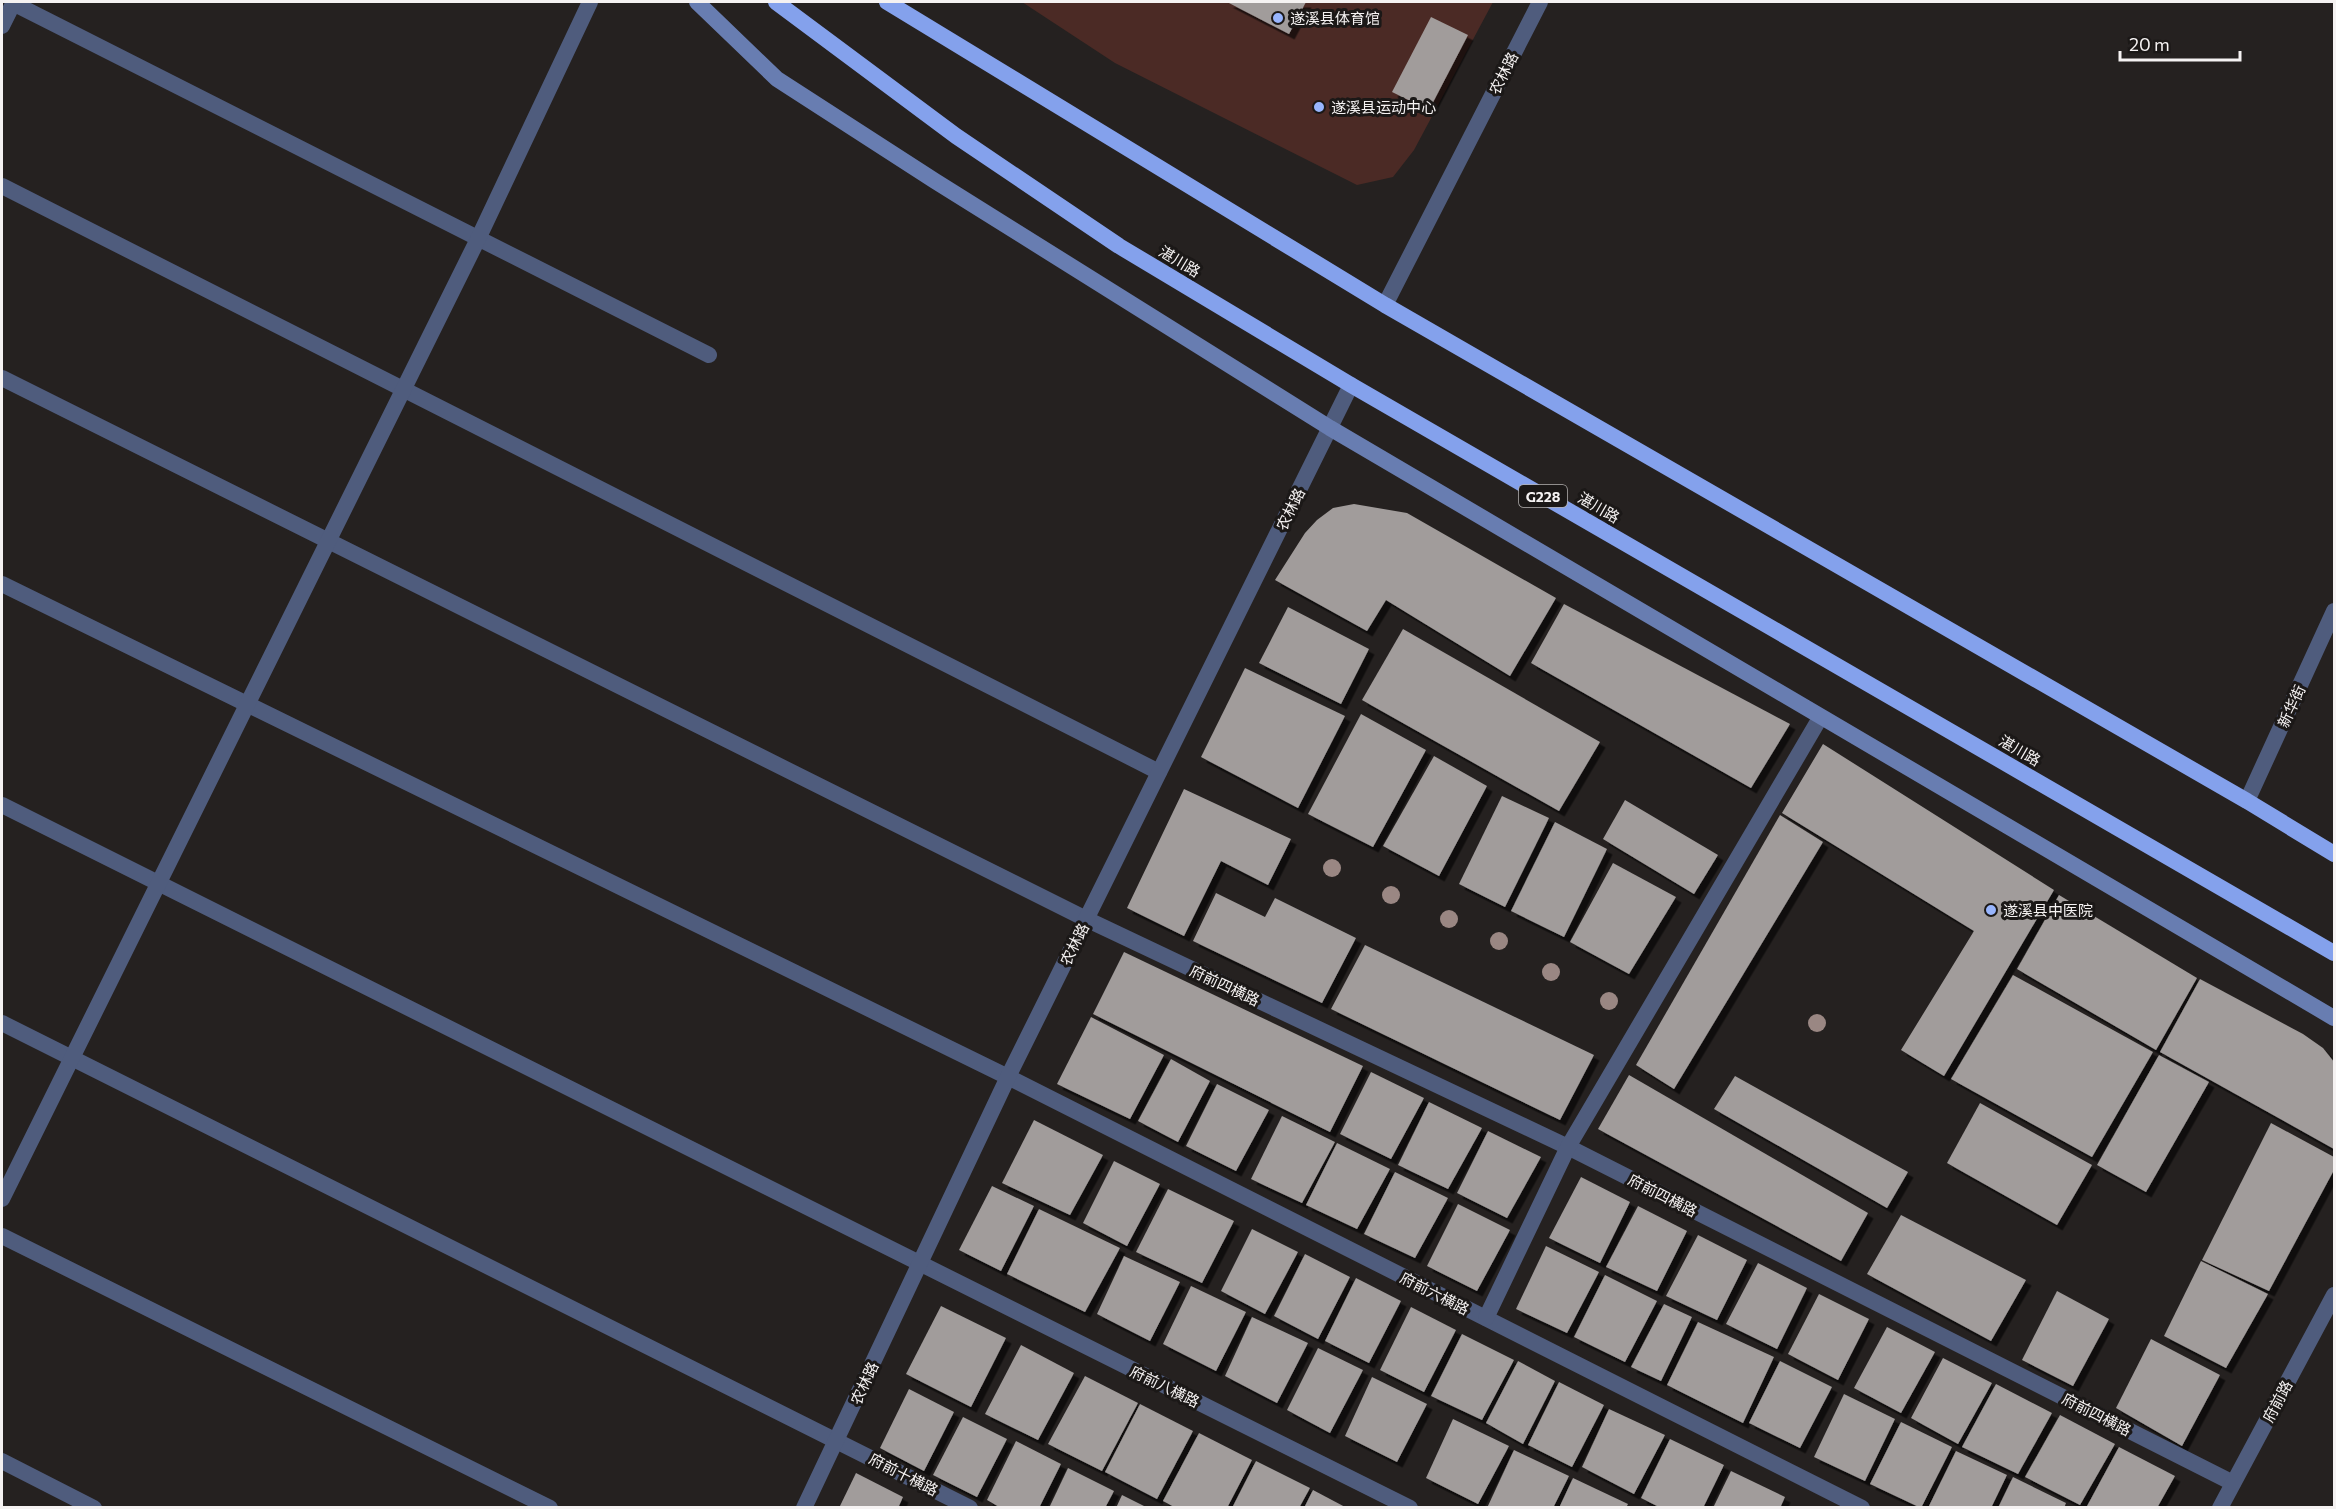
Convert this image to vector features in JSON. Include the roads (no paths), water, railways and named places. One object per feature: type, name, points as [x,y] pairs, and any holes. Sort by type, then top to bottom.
[{"type":"highway","name":"湛川路","points":[[776,2],[956,136],[1119,246],[1351,385],[2334,952]]},
{"type":"highway","points":[[887,2],[1385,305],[2247,801],[2334,854]]},
{"type":"main road","points":[[697,2],[777,79],[935,182],[1330,428],[2334,1018]]},
{"type":"street","points":[[2,26],[14,2],[709,355]]},
{"type":"street","points":[[2,1199],[157,882],[478,239],[590,2]]},
{"type":"street","name":"农林路","points":[[1385,305],[1540,2]]},
{"type":"street","points":[[2,186],[1160,772]]},
{"type":"street","name":"府前四横路","points":[[2,378],[1086,919],[1568,1147],[2233,1483]]},
{"type":"street","name":"农林路","points":[[804,1508],[1008,1077],[1351,385]]},
{"type":"street","name":"府前六横路","points":[[2,584],[1008,1077],[1862,1508]]},
{"type":"street","name":"新华街","points":[[2247,801],[2334,611]]},
{"type":"street","points":[[1486,1318],[1568,1147],[1820,718]]},
{"type":"street","name":"府前八横路","points":[[2,805],[1406,1507]]},
{"type":"street","name":"府前十横路","points":[[2,1023],[970,1508]]},
{"type":"street","points":[[2,1236],[550,1508]]},
{"type":"street","name":"府前路","points":[[2220,1508],[2334,1295]]},
{"type":"street","points":[[2,1461],[94,1508]]},
{"type":"place","name":"遂溪县体育馆","points":[[1278,18]]},
{"type":"place","name":"遂溪县运动中心","points":[[1319,107]]},
{"type":"place","name":"遂溪县中医院","points":[[1991,910]]}]
